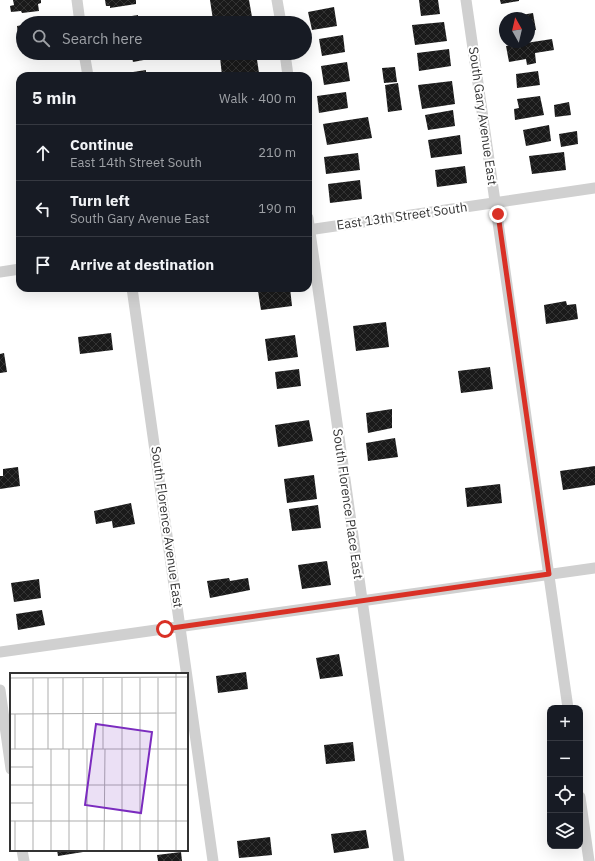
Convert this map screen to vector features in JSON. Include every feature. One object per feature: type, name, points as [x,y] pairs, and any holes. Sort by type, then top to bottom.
[{"type":"street","points":[[77,0],[79,16]]},
{"type":"street","points":[[277,0],[279,16]]},
{"type":"street","name":"South Gary Avenue East","points":[[466,0],[568,705]]},
{"type":"street","points":[[85,60],[87,72]]},
{"type":"street","points":[[286,60],[287,72]]},
{"type":"street","name":"East 13th Street South","points":[[312,226],[496,203],[595,188]]},
{"type":"street","name":"South Florence Place East","points":[[312,247],[399,861]]},
{"type":"street","points":[[0,272],[16,270]]},
{"type":"street","name":"South Florence Avenue East","points":[[133,292],[187,673]]},
{"type":"street","points":[[0,652],[595,568]]},
{"type":"street","name":"South Florence Avenue East","points":[[188,678],[213,861]]},
{"type":"street","points":[[0,690],[10,762]]},
{"type":"street","points":[[582,813],[589,861]]},
{"type":"street","points":[[22,851],[24,861]]},
{"type":"building","points":[[13,0],[41,0],[41,3],[38,4],[39,11],[22,13],[21,11],[11,12],[10,6],[14,5]]},
{"type":"building","points":[[105,0],[136,0],[136,4],[110,8],[110,6],[106,6]]},
{"type":"building","points":[[210,0],[249,0],[252,16],[212,16]]},
{"type":"building","points":[[419,0],[438,0],[440,14],[421,16]]},
{"type":"building","points":[[500,0],[519,0],[519,1],[501,4]]},
{"type":"building","points":[[334,7],[337,26],[312,30],[312,16],[309,16],[308,12]]},
{"type":"building","points":[[444,22],[447,41],[415,45],[412,25]]},
{"type":"building","points":[[343,35],[345,52],[322,56],[319,39]]},
{"type":"building","points":[[552,39],[554,50],[535,53],[536,63],[527,65],[526,59],[509,62],[506,48],[535,48],[535,42]]},
{"type":"building","points":[[449,49],[451,66],[419,71],[417,53]]},
{"type":"building","points":[[133,60],[144,60],[133,62]]},
{"type":"building","points":[[220,60],[257,60],[259,72],[222,72]]},
{"type":"building","points":[[347,62],[350,81],[324,85],[321,66]]},
{"type":"building","points":[[395,67],[397,82],[384,83],[382,68]]},
{"type":"building","points":[[146,70],[146,72],[133,72]]},
{"type":"building","points":[[538,71],[540,85],[517,88],[516,74]]},
{"type":"building","points":[[452,81],[455,104],[422,109],[418,85]]},
{"type":"building","points":[[398,83],[402,110],[388,112],[385,85]]},
{"type":"building","points":[[346,92],[348,108],[319,113],[317,96]]},
{"type":"building","points":[[540,96],[544,115],[515,120],[514,109],[519,108],[517,99]]},
{"type":"building","points":[[569,102],[571,115],[555,117],[554,105]]},
{"type":"building","points":[[453,110],[455,126],[428,130],[425,115]]},
{"type":"building","points":[[368,117],[372,138],[327,145],[323,124]]},
{"type":"building","points":[[549,125],[551,141],[526,146],[523,130]]},
{"type":"building","points":[[577,131],[578,144],[561,147],[559,134]]},
{"type":"building","points":[[460,135],[462,154],[431,158],[428,140]]},
{"type":"building","points":[[564,152],[566,170],[532,174],[529,156]]},
{"type":"building","points":[[358,153],[360,170],[326,174],[324,157]]},
{"type":"building","points":[[465,166],[467,183],[437,187],[435,170]]},
{"type":"building","points":[[360,180],[362,199],[330,203],[328,184]]},
{"type":"building","points":[[258,292],[290,292],[292,306],[261,310]]},
{"type":"building","points":[[566,301],[567,305],[576,304],[578,319],[546,324],[544,305]]},
{"type":"building","points":[[386,322],[389,347],[356,351],[353,326]]},
{"type":"building","points":[[111,333],[113,350],[80,354],[78,337]]},
{"type":"building","points":[[295,335],[298,357],[268,361],[265,339]]},
{"type":"building","points":[[4,353],[7,372],[0,373],[0,354]]},
{"type":"building","points":[[490,367],[493,389],[461,393],[458,371]]},
{"type":"building","points":[[299,369],[301,386],[277,389],[275,372]]},
{"type":"building","points":[[392,409],[392,428],[368,433],[366,413]]},
{"type":"building","points":[[309,420],[313,441],[278,447],[275,425]]},
{"type":"building","points":[[395,438],[398,457],[368,461],[366,443]]},
{"type":"building","points":[[595,466],[595,485],[563,490],[560,471]]},
{"type":"building","points":[[18,467],[20,486],[0,489],[0,476],[3,476],[3,469]]},
{"type":"building","points":[[314,475],[317,499],[287,503],[284,479]]},
{"type":"building","points":[[500,484],[502,503],[467,507],[465,488]]},
{"type":"building","points":[[131,503],[135,524],[113,528],[112,521],[96,524],[94,511]]},
{"type":"building","points":[[318,505],[321,528],[292,531],[289,509]]},
{"type":"building","points":[[327,561],[331,585],[302,589],[298,565]]},
{"type":"building","points":[[229,578],[230,581],[248,578],[250,590],[210,598],[207,581]]},
{"type":"building","points":[[39,579],[41,598],[14,602],[11,583]]},
{"type":"building","points":[[42,610],[45,625],[18,630],[16,614]]},
{"type":"building","points":[[339,654],[343,676],[320,679],[316,658]]},
{"type":"building","points":[[246,672],[248,689],[218,693],[216,676]]},
{"type":"building","points":[[353,742],[355,761],[326,764],[324,745]]},
{"type":"building","points":[[366,830],[369,848],[334,853],[331,834]]},
{"type":"building","points":[[270,837],[272,855],[239,858],[237,841]]},
{"type":"building","points":[[57,851],[83,852],[58,856]]},
{"type":"building","points":[[181,852],[182,861],[158,861],[157,855]]},
{"type":"route","points":[[165,629],[549,574],[498,214]]}]
